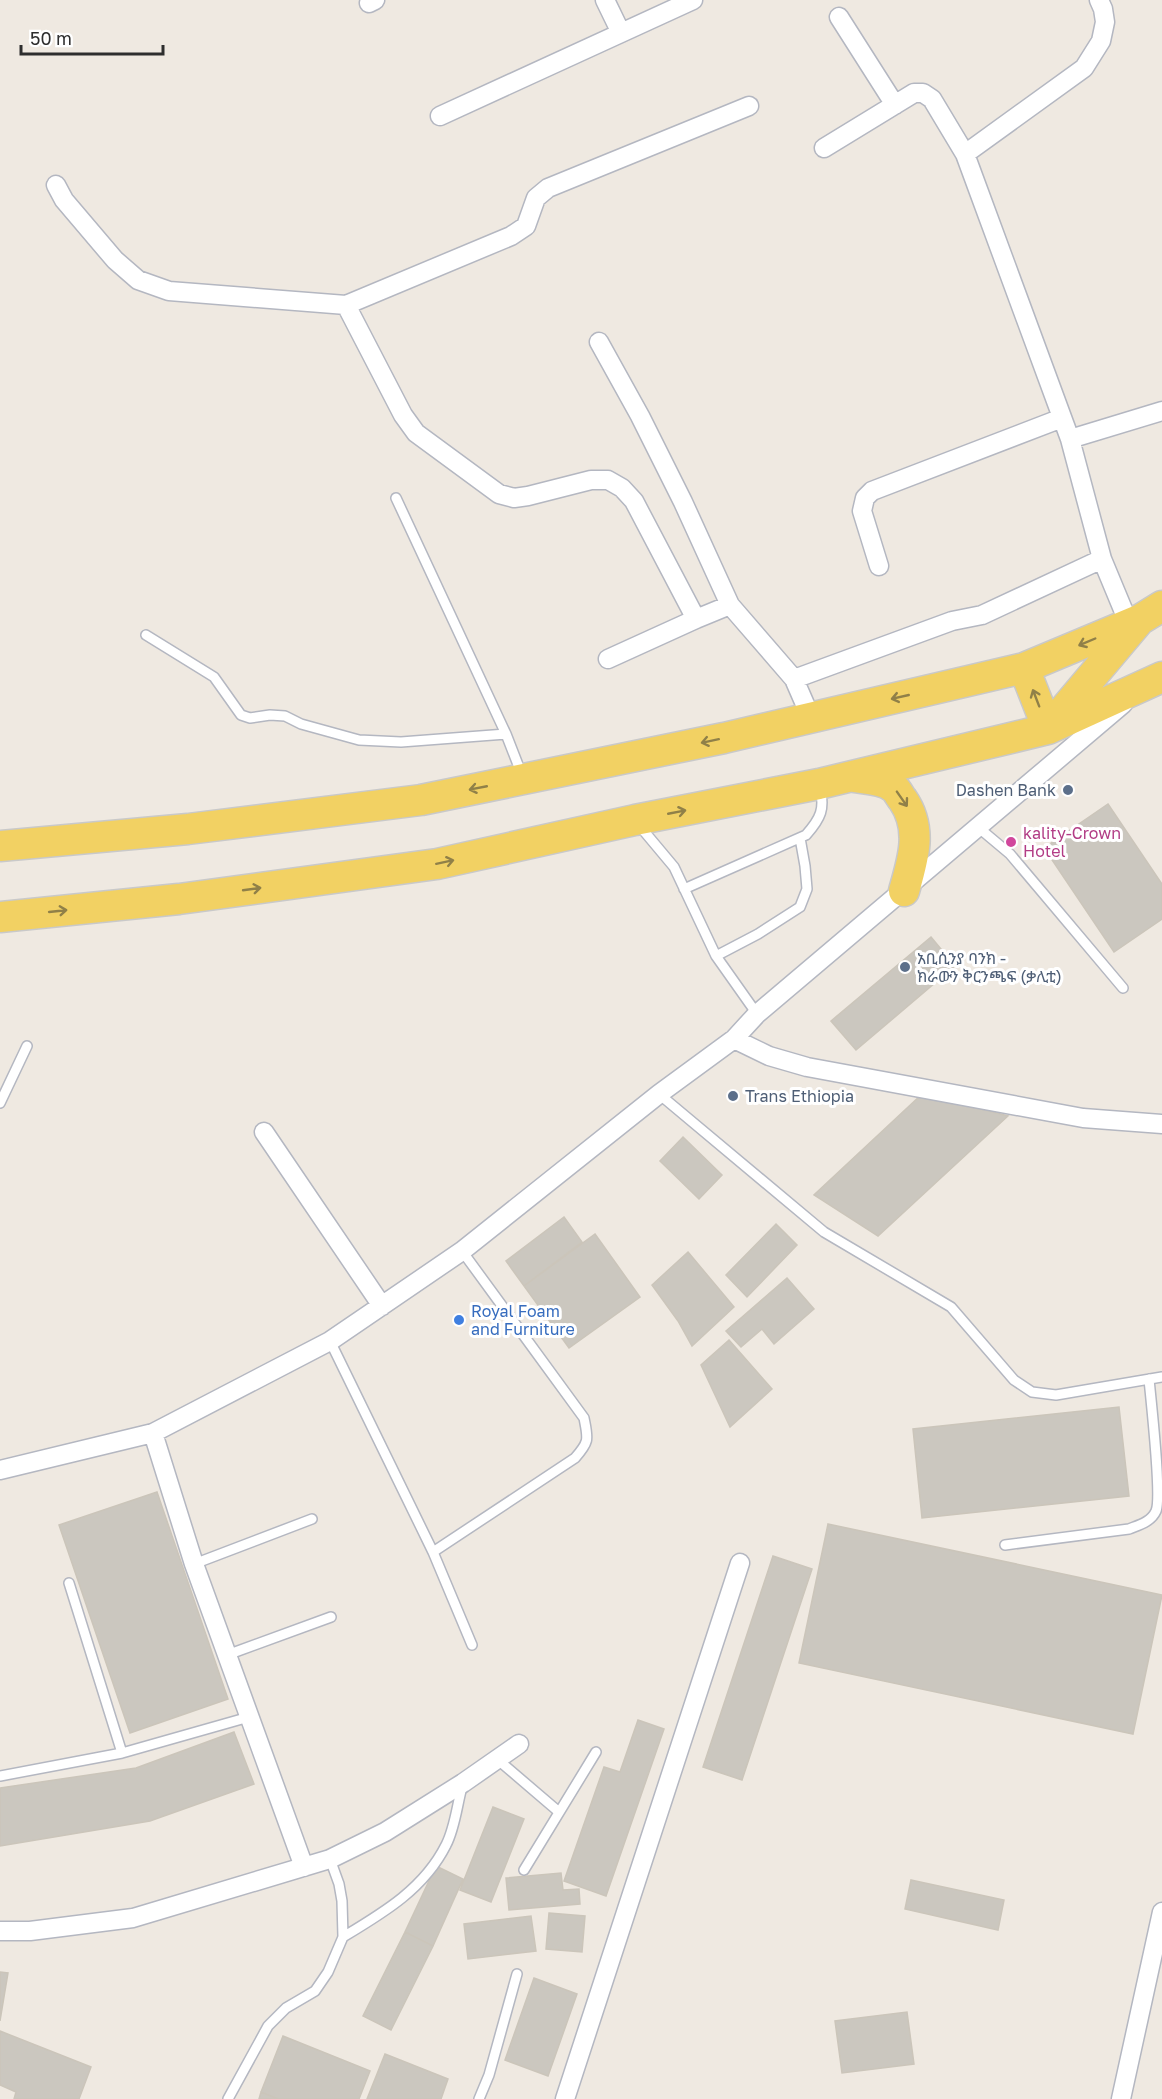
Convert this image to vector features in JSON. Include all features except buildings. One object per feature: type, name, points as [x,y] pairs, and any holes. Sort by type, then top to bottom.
[{"type":"main road","points":[[0,846],[188,829],[410,801],[524,779],[724,738],[1024,668],[1148,618]]},
{"type":"main road","points":[[1048,729],[1148,618]]},
{"type":"main road","points":[[1024,668],[1048,729]]},
{"type":"main road","points":[[0,917],[179,899],[437,864],[635,820],[819,784],[1048,729],[1153,682]]},
{"type":"main road","points":[[851,776],[880,781],[895,788],[910,810],[915,826],[915,848],[904,891]]},
{"type":"street","points":[[605,0],[621,33]]},
{"type":"street","points":[[440,116],[693,0]]},
{"type":"street","points":[[965,154],[1084,68],[1101,41],[1105,22],[1099,0]]},
{"type":"street","points":[[839,17],[895,105]]},
{"type":"street","points":[[824,148],[914,93],[923,93],[932,99],[965,154],[1070,439],[1102,559],[1148,618]]},
{"type":"street","points":[[56,185],[80,221],[115,260],[138,280],[169,291],[346,305],[511,236],[526,226],[536,198],[548,188],[749,106]]},
{"type":"street","points":[[346,305],[403,415],[416,433],[499,494],[514,498],[528,496],[591,480],[608,480],[622,488],[634,501],[696,619]]},
{"type":"street","points":[[599,342],[640,416],[730,604],[794,679],[811,718]]},
{"type":"street","points":[[1070,439],[1162,411]]},
{"type":"street","points":[[879,566],[862,511],[865,498],[872,490],[1062,418]]},
{"type":"street","points":[[794,679],[952,621],[982,615],[1102,559]]},
{"type":"street","points":[[608,658],[730,604]]},
{"type":"street","points":[[0,1470],[153,1433],[330,1341],[382,1306],[462,1251],[659,1094],[734,1039],[757,1014],[1153,682]]},
{"type":"street","points":[[734,1039],[769,1056],[807,1067],[1083,1118],[1162,1124]]},
{"type":"street","points":[[264,1132],[382,1306]]},
{"type":"street","points":[[153,1433],[194,1564],[304,1867]]},
{"type":"street","points":[[565,2099],[740,1563]]},
{"type":"street","points":[[0,1932],[30,1931],[133,1918],[330,1859],[385,1832],[463,1783],[519,1744]]},
{"type":"street","points":[[1122,2099],[1159,1948],[1162,1912]]},
{"type":"lane","points":[[396,498],[506,734],[524,779]]},
{"type":"lane","points":[[146,635],[214,677],[241,715],[250,718],[270,715],[285,716],[302,724],[359,740],[401,742],[506,734]]},
{"type":"lane","points":[[684,889],[806,835],[819,820],[822,798],[819,784]]},
{"type":"lane","points":[[635,820],[674,867],[716,956],[757,1014]]},
{"type":"lane","points":[[979,828],[1010,854],[1123,988]]},
{"type":"lane","points":[[716,956],[758,934],[800,907],[807,889],[806,866],[800,838]]},
{"type":"lane","points":[[0,1103],[27,1046]]},
{"type":"lane","points":[[659,1094],[824,1232],[951,1307],[1014,1380],[1032,1392],[1056,1395],[1162,1377]]},
{"type":"lane","points":[[433,1552],[575,1458],[586,1445],[587,1432],[584,1418],[462,1251]]},
{"type":"lane","points":[[330,1341],[433,1552],[472,1645]]},
{"type":"lane","points":[[1005,1545],[1129,1529],[1145,1523],[1156,1511],[1158,1488],[1149,1379]]},
{"type":"lane","points":[[194,1564],[312,1519]]},
{"type":"lane","points":[[69,1583],[122,1753]]},
{"type":"lane","points":[[227,1655],[331,1617]]},
{"type":"lane","points":[[0,1776],[122,1753],[249,1717]]},
{"type":"lane","points":[[524,1870],[596,1752]]},
{"type":"lane","points":[[497,1759],[559,1812]]},
{"type":"lane","points":[[343,1937],[389,1910],[413,1889],[434,1865],[447,1844],[463,1783]]},
{"type":"lane","points":[[228,2099],[268,2026],[286,2008],[315,1991],[328,1972],[343,1937],[342,1901],[330,1859]]},
{"type":"lane","points":[[479,2099],[489,2075],[517,1974]]},
{"type":"place","name":"Dashen Bank","points":[[1068,790]]},
{"type":"place","name":"kality-Crown Hotel","points":[[1011,842]]},
{"type":"place","name":"አቢሲንያ ባንክ - ክራውን ቅርንጫፍ (ቃሊቲ)","points":[[905,967]]},
{"type":"place","name":"Trans Ethiopia","points":[[733,1096]]},
{"type":"place","name":"Royal Foam and Furniture","points":[[459,1320]]}]
